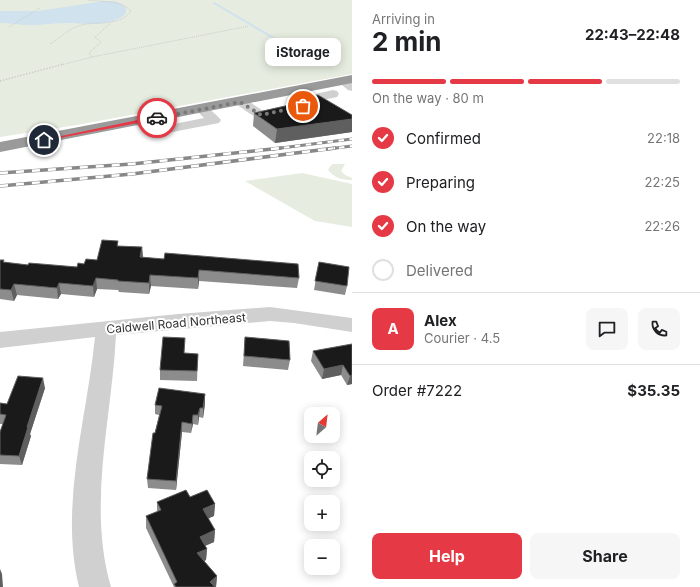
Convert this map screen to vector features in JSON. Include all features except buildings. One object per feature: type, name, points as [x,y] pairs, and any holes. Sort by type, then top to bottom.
[{"type":"highway","points":[[0,147],[300,90],[349,83]]},
{"type":"street","points":[[300,90],[329,108]]},
{"type":"street","points":[[313,98],[333,94]]},
{"type":"street","points":[[240,102],[261,115],[296,108]]},
{"type":"street","name":"Caldwell Road Northeast","points":[[0,340],[178,321],[270,314],[294,316],[352,325]]},
{"type":"street","points":[[96,587],[91,574],[86,528],[90,464],[106,329]]},
{"type":"path","points":[[87,0],[124,2],[129,6],[131,11],[130,14],[112,22],[95,37],[101,42],[89,53],[92,57]]},
{"type":"path","points":[[9,27],[40,8]]},
{"type":"path","points":[[50,44],[60,38],[65,32],[80,25],[112,22]]},
{"type":"path","points":[[0,81],[92,57],[98,58],[169,41],[249,26]]},
{"type":"shaded area","points":[[0,0],[352,0],[352,74],[77,125],[0,137]]},
{"type":"shaded area","points":[[332,164],[345,164],[341,171],[345,175],[352,178],[352,180],[341,179],[333,175],[328,170]]},
{"type":"shaded area","points":[[302,173],[352,184],[352,227],[315,221],[245,181]]},
{"type":"water","points":[[105,1],[115,1],[122,4],[126,9],[126,13],[114,21],[98,24],[62,23],[30,25],[0,23],[0,11],[38,11]]},
{"type":"waterway","points":[[214,3],[294,50]]},
{"type":"railway","points":[[280,148],[352,139]]},
{"type":"railway","points":[[328,149],[352,146]]},
{"type":"railway","points":[[0,173],[132,164],[280,148]]},
{"type":"railway","points":[[273,149],[280,148]]},
{"type":"railway","points":[[0,186],[132,174],[335,148]]},
{"type":"way so far","points":[[157,118],[240,102],[261,115],[303,106]]},
{"type":"place","name":"iStorage","points":[[303,106]]},
{"type":"route","points":[[44,140],[157,118]]}]
